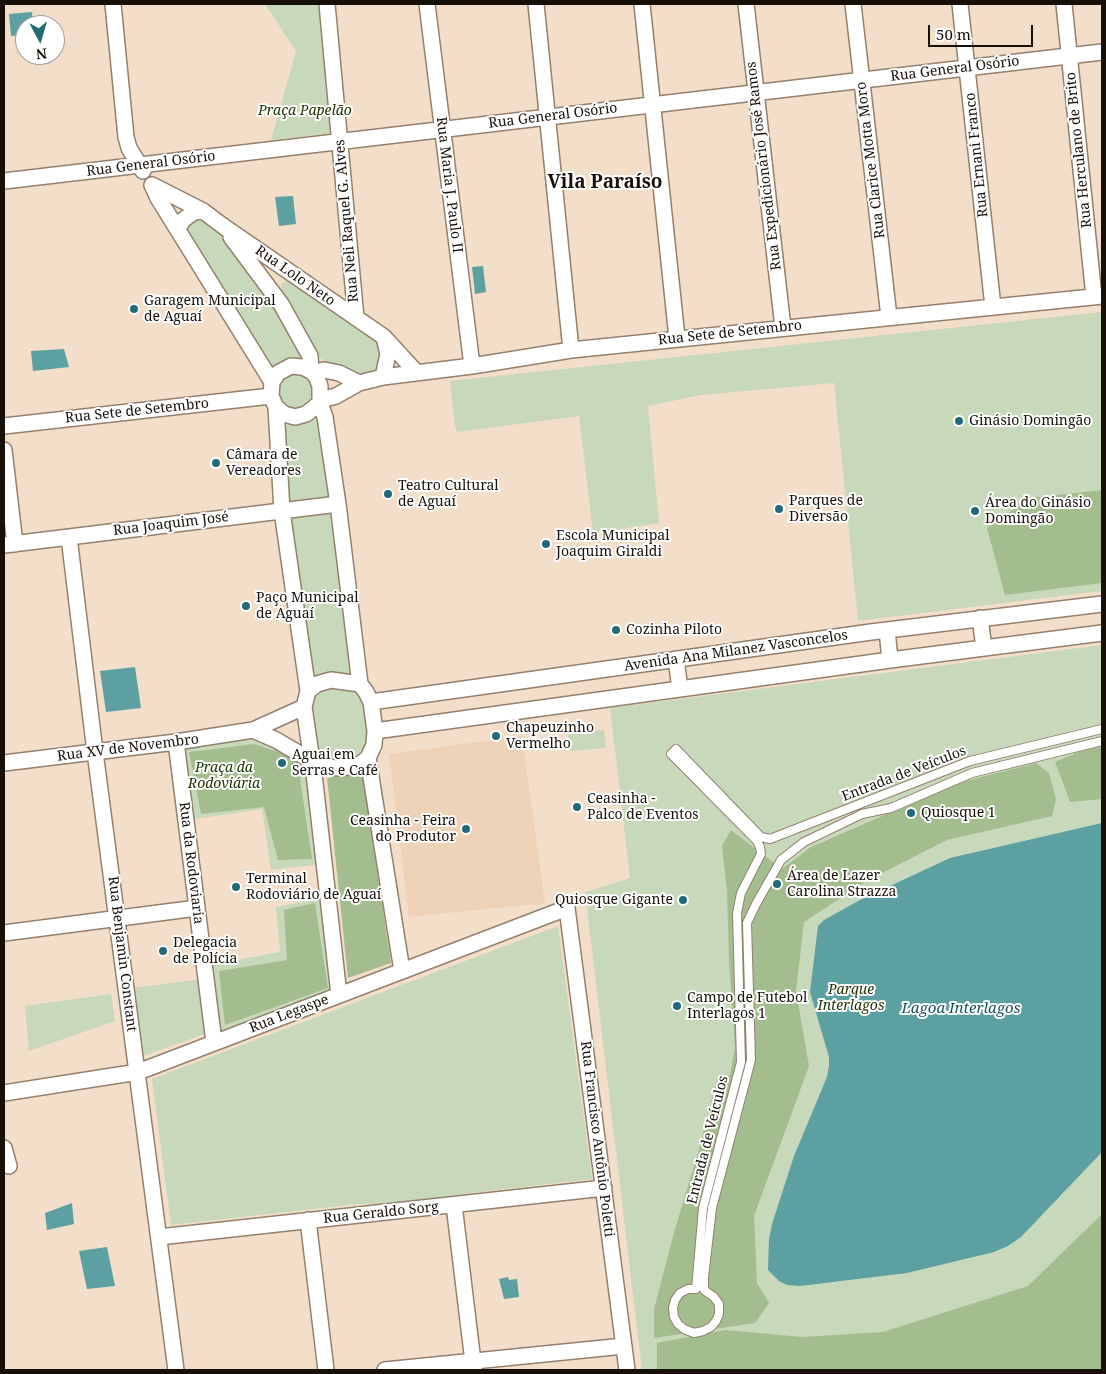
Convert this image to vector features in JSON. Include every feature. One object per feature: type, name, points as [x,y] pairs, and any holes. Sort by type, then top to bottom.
[{"type":"street","points":[[113,4],[126,137],[129,148],[140,165],[159,187],[158,198],[178,228],[284,414],[295,416],[306,414],[320,402]]},
{"type":"street","name":"Rua Neli Raquel G. Alves","points":[[327,4],[356,318]]},
{"type":"street","name":"Rua Maria J. Paulo II","points":[[427,4],[472,366]]},
{"type":"street","points":[[536,4],[571,350]]},
{"type":"street","points":[[642,4],[677,338]]},
{"type":"street","name":"Rua Expedicionário José Ramos","points":[[746,4],[784,328]]},
{"type":"street","name":"Rua Clarice Motta Moro","points":[[853,4],[889,317]]},
{"type":"street","name":"Rua Ernani Franco","points":[[960,4],[993,307]]},
{"type":"street","name":"Rua Herculano de Brito","points":[[1064,4],[1098,296]]},
{"type":"street","name":"Rua General Osório","points":[[4,181],[1102,52]]},
{"type":"street","name":"Rua Lolo Neto","points":[[159,187],[203,211],[384,337],[417,373]]},
{"type":"street","points":[[178,228],[183,220],[194,212],[203,211]]},
{"type":"street","points":[[223,226],[282,304],[310,356],[312,372],[320,386],[320,402],[325,417],[338,504],[360,684],[371,702],[376,731],[374,745],[368,758],[359,765],[340,768],[314,763],[276,740],[253,730]]},
{"type":"street","name":"Rua Sete de Setembro","points":[[320,402],[336,396],[359,383],[383,377],[472,366],[571,350],[1098,296]]},
{"type":"street","points":[[383,377],[388,354],[384,337]]},
{"type":"street","points":[[338,995],[314,763],[304,707],[308,691],[282,510],[273,395],[278,373],[291,366],[302,367],[312,372],[324,370],[339,373],[359,383]]},
{"type":"street","name":"Rua Sete de Setembro","points":[[4,426],[273,395]]},
{"type":"street","points":[[4,450],[9,545]]},
{"type":"street","name":"Rua Joaquim José","points":[[9,545],[338,504]]},
{"type":"street","name":"Rua Benjamin Constant","points":[[69,537],[95,752],[176,1370]]},
{"type":"street","name":"Avenida Ana Milanez Vasconcelos","points":[[371,702],[887,630],[1102,604]]},
{"type":"street","points":[[980,618],[984,648]]},
{"type":"street","points":[[887,630],[890,660]]},
{"type":"street","points":[[376,731],[890,660],[1102,633]]},
{"type":"street","points":[[676,659],[680,689]]},
{"type":"street","points":[[308,691],[317,684],[331,680],[360,684]]},
{"type":"street","name":"Rua XV de Novembro","points":[[4,764],[253,730],[304,707]]},
{"type":"street","name":"Rua da Rodoviaria","points":[[176,742],[214,1042]]},
{"type":"street","points":[[368,758],[402,971]]},
{"type":"street","points":[[4,933],[197,908]]},
{"type":"street","name":"Rua Legaspe","points":[[4,1093],[138,1072],[567,908]]},
{"type":"street","name":"Rua Francisco Antônio Poletti","points":[[567,908],[627,1370]]},
{"type":"street","points":[[4,1148],[9,1166]]},
{"type":"street","name":"Rua Geraldo Sorg","points":[[159,1238],[604,1188]]},
{"type":"street","points":[[454,1205],[473,1366]]},
{"type":"street","points":[[308,1220],[326,1370]]},
{"type":"street","points":[[385,1370],[473,1366],[624,1346]]},
{"type":"lane","name":"Entrada de Veículos","points":[[1102,729],[970,761],[770,839],[762,837],[676,749],[671,754],[757,841],[761,854],[741,893],[737,913],[741,1062],[703,1208],[696,1289],[688,1289],[680,1293],[675,1300],[673,1308],[674,1317],[684,1329],[694,1333],[703,1331],[711,1327],[719,1314],[719,1304],[714,1297],[704,1290],[704,1277],[712,1208],[751,1060],[747,923],[781,860],[804,842],[862,814],[891,808],[972,773],[1102,741]]},
{"type":"shaded area","name":"Ceasinha - Feira do Produtor","points":[[522,736],[545,903],[409,917],[389,754]]},
{"type":"green space","name":"Praça Papelão","points":[[265,4],[321,4],[333,133],[271,140],[296,51]]},
{"type":"green space","points":[[196,213],[221,227],[279,306],[310,363],[271,377],[181,227]]},
{"type":"green space","points":[[288,280],[380,340],[383,357],[376,373],[358,378],[339,370],[315,355],[281,291],[281,284]]},
{"type":"green space","name":"Área do Ginásio Domingão","points":[[1102,312],[1102,591],[858,621],[834,383],[701,395],[648,406],[659,523],[593,533],[579,416],[457,432],[455,426],[450,381]]},
{"type":"green space","points":[[307,371],[318,398],[305,413],[277,407],[280,374]]},
{"type":"green space","points":[[320,412],[359,682],[310,687],[284,510],[282,425],[297,426]]},
{"type":"green space","points":[[1102,490],[1102,583],[1005,595],[987,528],[1029,498]]},
{"type":"green space","name":"Parque Interlagos","points":[[1102,645],[1102,1370],[642,1370],[585,892],[630,878],[610,708]]},
{"type":"green space","points":[[317,686],[359,686],[374,731],[359,763],[317,763],[309,693]]},
{"type":"green space","points":[[604,730],[606,748],[571,751],[568,733]]},
{"type":"green space","name":"Praça da Rodoviária","points":[[253,734],[312,765],[321,864],[271,870],[262,809],[189,820],[178,744]]},
{"type":"green space","name":"Praça da Rodoviária","points":[[254,744],[297,758],[312,859],[278,860],[264,807],[201,814],[189,752]]},
{"type":"green space","points":[[1102,746],[1102,799],[1070,802],[1055,762],[1083,750]]},
{"type":"green space","points":[[1036,763],[1049,773],[1056,799],[1052,816],[947,840],[868,880],[804,922],[796,991],[809,1066],[754,1216],[757,1283],[769,1303],[755,1323],[654,1338],[654,1309],[675,1229],[698,1153],[717,1079],[730,1075],[735,1048],[729,961],[727,891],[722,846],[731,830],[782,869],[811,847],[958,783]]},
{"type":"green space","points":[[362,772],[391,963],[348,978],[327,778]]},
{"type":"green space","points":[[324,898],[334,991],[214,1042],[205,966],[280,952],[276,907]]},
{"type":"green space","points":[[315,903],[328,988],[225,1025],[219,971],[287,960],[284,910]]},
{"type":"green space","points":[[558,926],[592,1179],[381,1205],[359,1204],[171,1225],[152,1079]]},
{"type":"green space","points":[[203,979],[208,1033],[140,1057],[131,988]]},
{"type":"green space","points":[[111,994],[115,1021],[29,1051],[25,1006]]},
{"type":"green space","points":[[1102,1214],[1102,1370],[657,1370],[657,1343],[725,1330],[802,1337],[883,1332],[1028,1286]]},
{"type":"water","points":[[32,12],[32,15],[15,15],[15,36],[11,36],[9,14]]},
{"type":"water","points":[[293,196],[296,224],[279,226],[275,197]]},
{"type":"water","points":[[483,266],[486,292],[475,294],[472,267]]},
{"type":"water","points":[[64,349],[69,367],[33,371],[31,351]]},
{"type":"water","points":[[135,667],[141,708],[106,712],[100,671]]},
{"type":"water","name":"Lagoa Interlagos","points":[[1102,823],[1102,1152],[1021,1237],[1008,1246],[994,1252],[907,1273],[800,1286],[787,1285],[779,1281],[768,1270],[769,1239],[772,1224],[794,1156],[827,1077],[829,1066],[829,1057],[810,992],[818,926],[824,920],[860,900],[950,858]]},
{"type":"water","points":[[72,1203],[74,1224],[47,1230],[45,1213]]},
{"type":"water","points":[[107,1247],[115,1286],[87,1289],[79,1251]]},
{"type":"water","points":[[508,1277],[509,1280],[517,1279],[519,1297],[504,1299],[499,1279]]},
{"type":"place","name":"Garagem Municipal de Aguaí","points":[[134,309]]},
{"type":"place","name":"Ginásio Domingão","points":[[959,421]]},
{"type":"place","name":"Câmara de Vereadores","points":[[216,463]]},
{"type":"place","name":"Teatro Cultural de Aguaí","points":[[388,494]]},
{"type":"place","name":"Parques de Diversão","points":[[779,509]]},
{"type":"place","name":"Área do Ginásio Domingão","points":[[975,511]]},
{"type":"place","name":"Escola Municipal Joaquim Giraldi","points":[[546,544]]},
{"type":"place","name":"Paço Municipal de Aguaí","points":[[246,606]]},
{"type":"place","name":"Cozinha Piloto","points":[[616,630]]},
{"type":"place","name":"Chapeuzinho Vermelho","points":[[496,736]]},
{"type":"place","name":"Aguai em Serras e Café","points":[[282,763]]},
{"type":"place","name":"Ceasinha - Palco de Eventos","points":[[577,807]]},
{"type":"place","name":"Quiosque 1","points":[[911,813]]},
{"type":"place","name":"Ceasinha - Feira do Produtor","points":[[466,829]]},
{"type":"place","name":"Área de Lazer Carolina Strazza","points":[[777,884]]},
{"type":"place","name":"Terminal Rodoviário de Aguaí","points":[[236,887]]},
{"type":"place","name":"Quiosque Gigante","points":[[683,900]]},
{"type":"place","name":"Delegacia de Polícia","points":[[163,951]]},
{"type":"place","name":"Campo de Futebol Interlagos 1","points":[[677,1006]]},
{"type":"district","name":"Vila Paraíso","points":[[605,183]]}]
